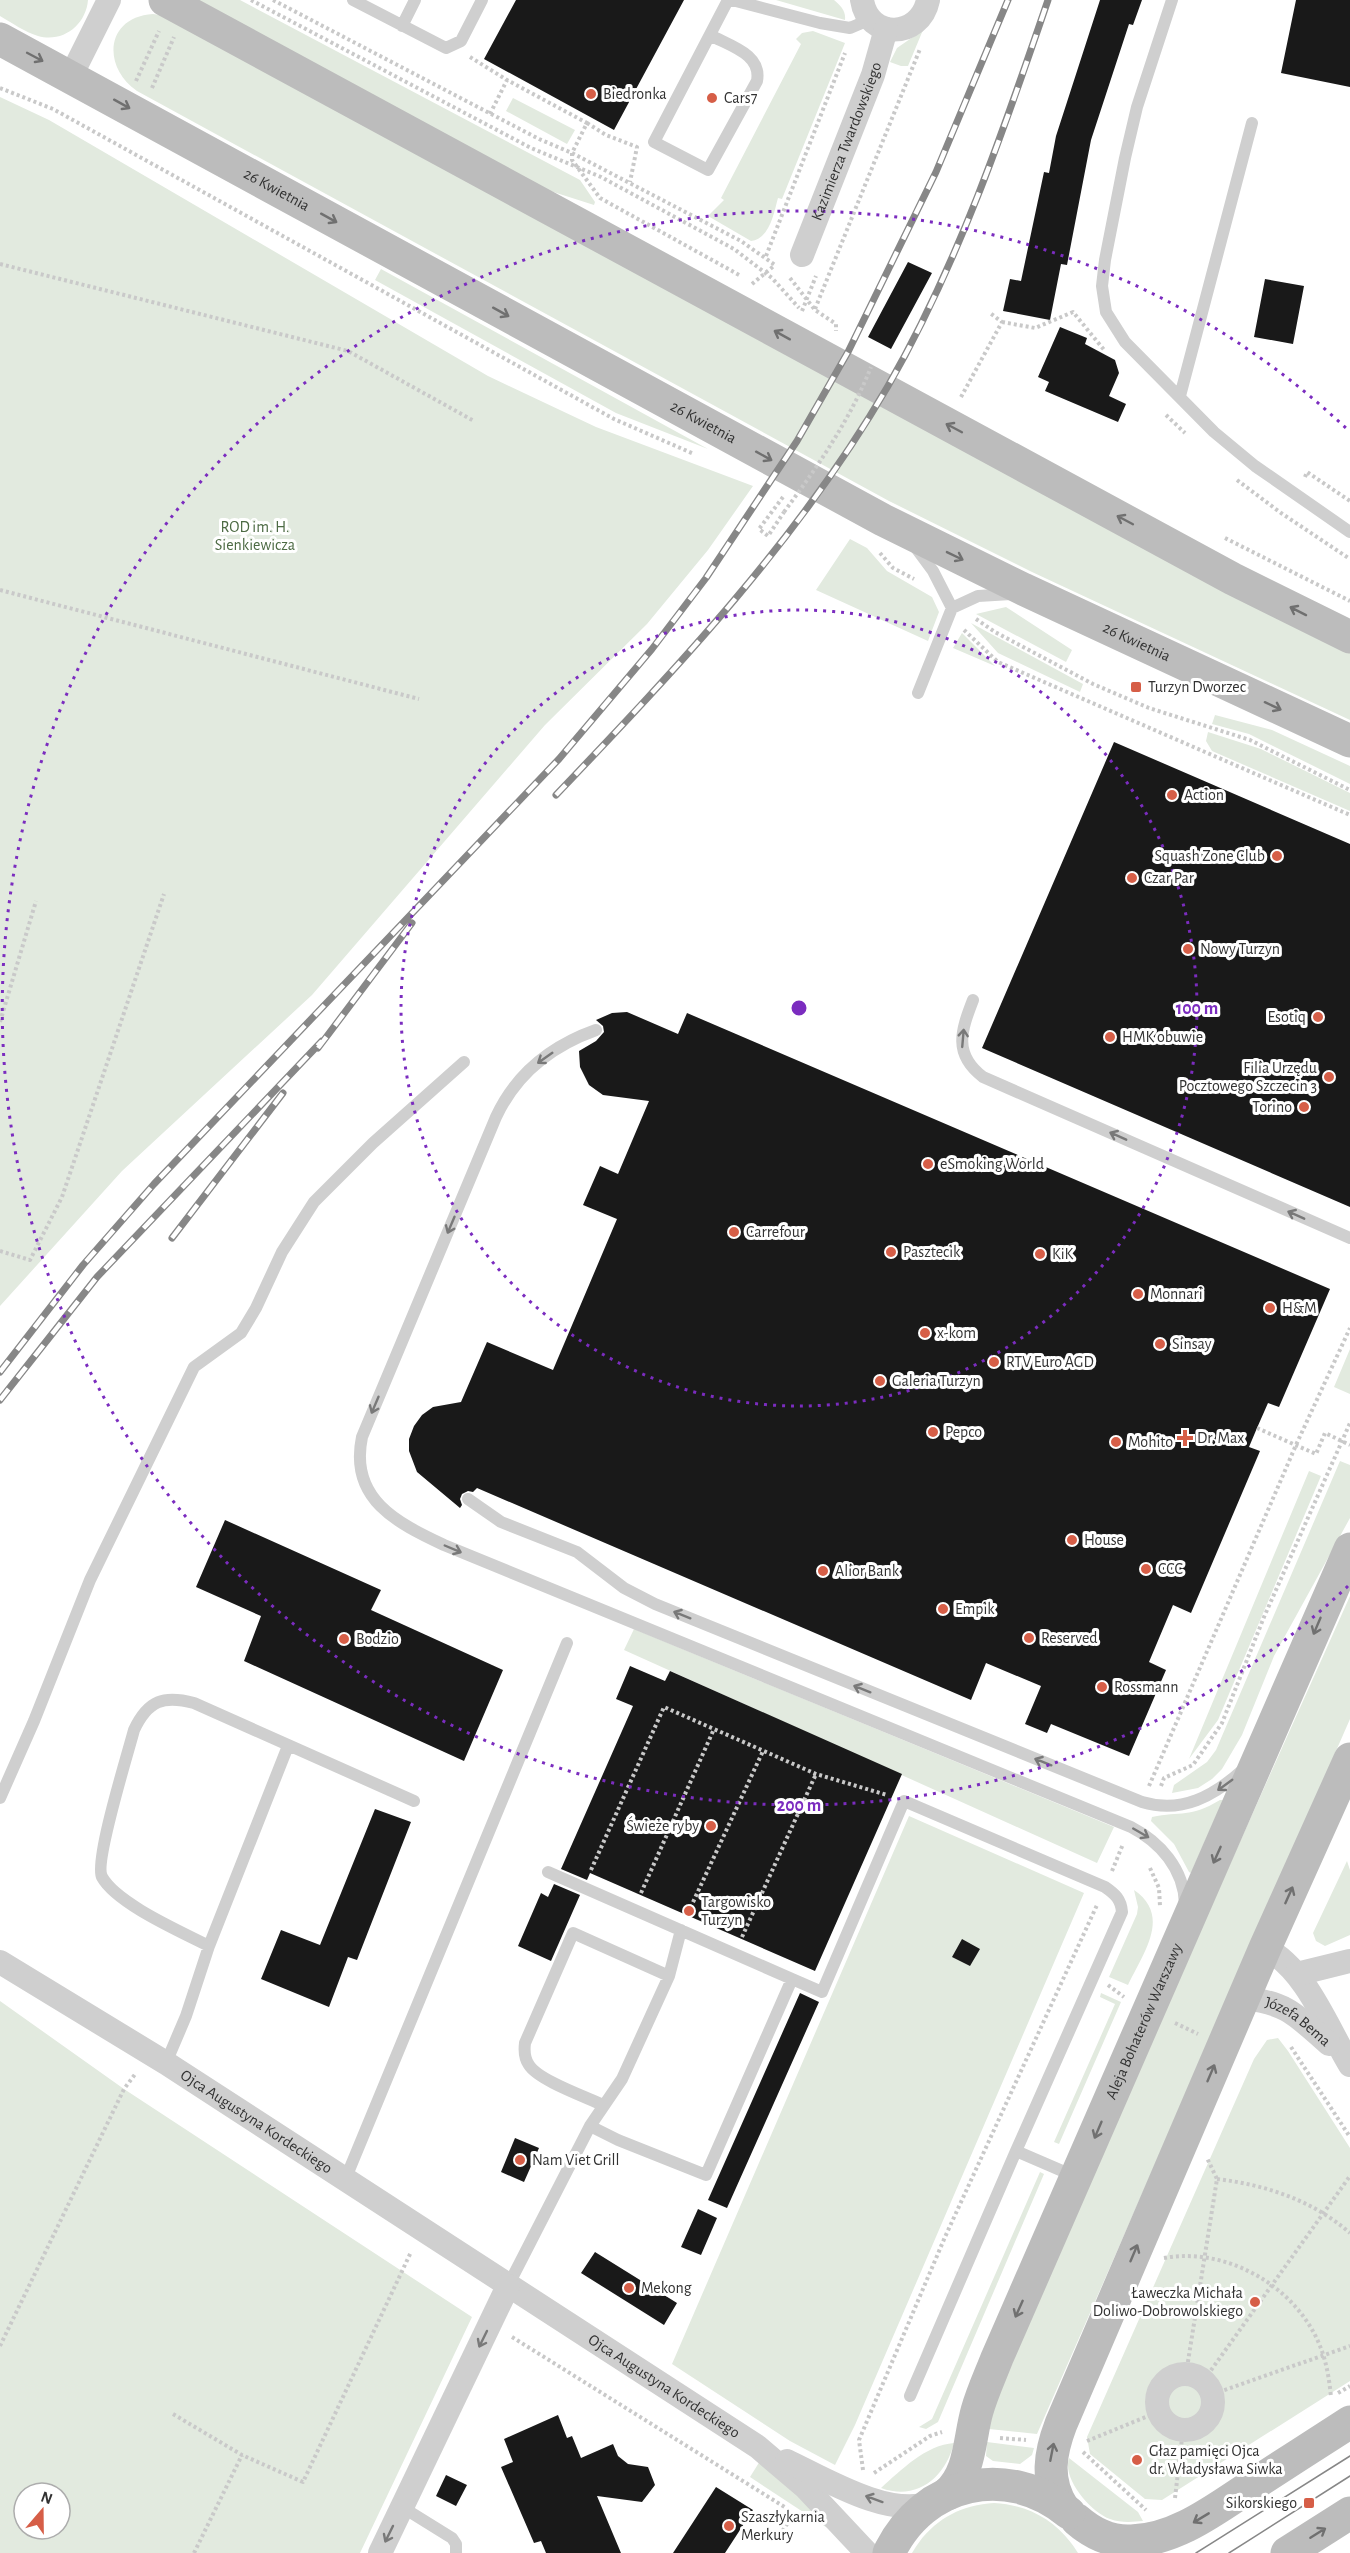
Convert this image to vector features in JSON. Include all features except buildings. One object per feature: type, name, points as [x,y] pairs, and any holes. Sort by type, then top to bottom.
[{"type":"street","points":[[71,76],[109,0]]},
{"type":"street","points":[[873,16],[896,30],[914,24],[926,9],[928,0]]},
{"type":"street","points":[[163,13],[1212,568],[1350,637]]},
{"type":"street","name":"Kazimierza Twardowskiego","points":[[802,255],[873,75],[873,16]]},
{"type":"street","name":"26 Kwietnia","points":[[0,39],[71,76],[881,536],[1056,604],[1350,741]]},
{"type":"street","name":"Aleja Bohaterów Warszawy","points":[[939,2498],[958,2480],[964,2469],[977,2412],[987,2382],[1350,1549]]},
{"type":"street","points":[[1097,2553],[1056,2495],[1050,2458],[1054,2443],[1265,1948],[1350,1758]]},
{"type":"street","name":"Józefa Bema","points":[[1265,1948],[1282,1957],[1297,1974],[1348,2062]]},
{"type":"street","points":[[1297,1974],[1350,1961]]},
{"type":"street","name":"Ojca Augustyna Kordeckiego","points":[[0,1962],[166,2063],[758,2447],[806,2488],[867,2553]]},
{"type":"street","name":"Józefa Bema","points":[[1244,1998],[1264,2000],[1288,2009],[1348,2062]]},
{"type":"street","points":[[380,2553],[508,2286]]},
{"type":"street","points":[[1170,2378],[1201,2383],[1212,2411],[1208,2419],[1193,2429],[1183,2430],[1168,2424],[1158,2412],[1157,2401],[1163,2384],[1170,2378]]},
{"type":"street","points":[[889,2553],[903,2529],[939,2498],[974,2485],[1011,2485],[1039,2493],[1101,2535],[1117,2540],[1140,2541],[1162,2536],[1203,2516],[1340,2410]]},
{"type":"street","name":"Ojca Augustyna Kordeckiego","points":[[758,2447],[887,2504],[905,2508],[939,2498]]},
{"type":"street","points":[[1287,2553],[1350,2513]]},
{"type":"lane","points":[[353,0],[446,48],[454,47],[461,41],[482,0]]},
{"type":"lane","points":[[402,26],[415,0]]},
{"type":"lane","points":[[710,35],[754,59],[759,70],[757,81],[708,170],[654,142],[710,35],[730,0],[820,23],[850,28],[873,16]]},
{"type":"lane","points":[[1172,0],[1130,132],[1105,260],[1102,285],[1106,312],[1113,326],[1149,368],[1214,432],[1255,466],[1350,532]]},
{"type":"lane","points":[[1180,396],[1252,123]]},
{"type":"lane","points":[[881,536],[913,545],[925,559],[952,608]]},
{"type":"lane","points":[[918,693],[952,608],[978,596],[1004,593],[1026,595],[1056,604]]},
{"type":"lane","points":[[973,1000],[962,1034],[962,1046],[970,1067],[983,1077],[1350,1238]]},
{"type":"lane","points":[[596,1030],[571,1041],[526,1072],[514,1084],[496,1117],[362,1437],[359,1449],[362,1473],[376,1501],[395,1521],[444,1545],[1141,1832],[1161,1847],[1179,1878],[1185,1900],[1181,1938]]},
{"type":"lane","points":[[0,1798],[34,1722],[79,1604],[194,1367],[241,1333],[256,1308],[282,1252],[314,1202],[373,1143],[464,1062]]},
{"type":"lane","points":[[468,1499],[501,1522],[577,1552],[624,1588],[655,1604],[1152,1805],[1178,1806],[1206,1797],[1243,1770],[1266,1744]]},
{"type":"lane","points":[[345,2180],[567,1643]]},
{"type":"lane","points":[[209,1946],[124,1899],[108,1887],[100,1875],[103,1849],[134,1730],[147,1709],[164,1700],[176,1698],[194,1703],[414,1801]]},
{"type":"lane","points":[[166,2063],[186,2016],[209,1946],[288,1746]]},
{"type":"lane","points":[[548,1872],[822,1992],[904,1801],[1105,1887],[1116,1895],[1122,1912],[910,2396]]},
{"type":"lane","points":[[508,2286],[590,2126],[622,2079],[669,1976],[681,1930]]},
{"type":"lane","points":[[603,2105],[541,2076],[529,2067],[524,2053],[532,2025],[573,1933],[669,1976]]},
{"type":"lane","points":[[590,2126],[618,2140],[706,2175],[792,1979]]},
{"type":"lane","points":[[1016,2151],[1077,2177]]},
{"type":"lane","points":[[402,2507],[452,2538],[456,2544],[456,2553]]},
{"type":"path","points":[[251,0],[531,147],[577,166],[734,249],[782,287],[809,318]]},
{"type":"path","points":[[273,0],[490,114],[630,182],[741,241],[780,269]]},
{"type":"path","points":[[133,88],[163,13]]},
{"type":"path","points":[[148,96],[175,34]]},
{"type":"path","points":[[815,310],[924,39]]},
{"type":"path","points":[[454,47],[507,80],[606,135],[637,147],[630,182]]},
{"type":"path","points":[[765,257],[845,53]]},
{"type":"path","points":[[490,114],[507,80]]},
{"type":"path","points":[[0,88],[53,109],[614,419],[699,456]]},
{"type":"path","points":[[587,123],[572,153],[572,160],[600,198],[743,278]]},
{"type":"path","points":[[0,264],[348,351],[474,421]]},
{"type":"path","points":[[750,282],[753,285],[775,265]]},
{"type":"path","points":[[785,273],[815,310],[836,324]]},
{"type":"path","points":[[958,403],[1002,322],[990,313]]},
{"type":"path","points":[[780,501],[759,529],[768,536],[824,456],[857,402],[871,367]]},
{"type":"path","points":[[952,400],[962,395]]},
{"type":"path","points":[[962,395],[972,401]]},
{"type":"path","points":[[773,491],[793,501]]},
{"type":"path","points":[[881,536],[893,568],[933,589],[952,608],[962,627],[998,662],[1350,815]]},
{"type":"path","points":[[1223,537],[1350,600]]},
{"type":"path","points":[[0,590],[419,699]]},
{"type":"path","points":[[952,608],[1093,684],[1149,708],[1250,740],[1350,790]]},
{"type":"path","points":[[0,1251],[30,1260],[62,1197],[164,894]]},
{"type":"path","points":[[0,1023],[36,902]]},
{"type":"path","points":[[1147,1793],[1296,1444],[1350,1328]]},
{"type":"path","points":[[1152,1805],[1164,1778],[1193,1765],[1222,1723],[1264,1617],[1350,1423]]},
{"type":"path","points":[[1257,1428],[1316,1454],[1325,1433],[1350,1445]]},
{"type":"path","points":[[584,1887],[664,1707],[816,1774],[904,1801]]},
{"type":"path","points":[[633,1909],[714,1729]]},
{"type":"path","points":[[681,1930],[763,1751]]},
{"type":"path","points":[[734,1953],[816,1774]]},
{"type":"path","points":[[1141,1832],[1143,1855],[1160,1888],[1160,1908]]},
{"type":"path","points":[[950,2429],[930,2436],[865,2479],[859,2440],[945,2237],[1124,1843]]},
{"type":"path","points":[[1170,2021],[1203,2036]]},
{"type":"path","points":[[1286,2038],[1350,2137]]},
{"type":"path","points":[[0,2346],[124,2089]]},
{"type":"path","points":[[1201,2383],[1204,2258],[1217,2178],[1207,2158]]},
{"type":"path","points":[[1201,2383],[1350,2176]]},
{"type":"path","points":[[1217,2178],[1268,2187],[1323,2213],[1350,2233]]},
{"type":"path","points":[[173,2414],[242,2455],[303,2482],[423,2230]]},
{"type":"path","points":[[1162,2259],[1179,2256],[1229,2263],[1244,2268],[1273,2286],[1301,2314],[1316,2337],[1340,2410]]},
{"type":"path","points":[[490,2323],[803,2518]]},
{"type":"path","points":[[1201,2383],[1323,2355],[1350,2346]]},
{"type":"path","points":[[1078,2445],[1158,2412]]},
{"type":"path","points":[[1175,2499],[1183,2430]]},
{"type":"path","points":[[194,2553],[242,2455]]},
{"type":"path","points":[[776,2541],[794,2513]]},
{"type":"green space","points":[[0,0],[88,0],[83,17],[72,30],[56,37],[47,37],[28,32],[0,16]]},
{"type":"green space","points":[[195,0],[240,0],[580,180],[595,202],[594,205],[544,189]]},
{"type":"green space","points":[[776,0],[834,0],[845,14],[845,20]]},
{"type":"green space","points":[[160,15],[1350,653],[1350,720],[1032,572],[889,501],[137,91],[118,69],[114,57],[114,45],[118,33],[125,24],[137,17]]},
{"type":"green space","points":[[923,30],[908,66],[890,62],[897,48]]},
{"type":"green space","points":[[813,31],[845,43],[782,199],[778,198],[767,230],[763,235],[751,241],[708,216],[724,200],[721,198],[801,44],[796,39],[802,33]]},
{"type":"green space","name":"ROD im. H. Sienkiewicza","points":[[0,97],[49,120],[488,376],[596,427],[753,486],[708,550],[647,624],[545,725],[312,995],[122,1171],[0,1306]]},
{"type":"green space","points":[[513,98],[575,130],[567,144],[506,111]]},
{"type":"green space","points":[[381,269],[708,449],[616,413],[375,280]]},
{"type":"green space","points":[[850,539],[867,548],[887,571],[932,597],[939,612],[928,641],[816,590]]},
{"type":"green space","points":[[1006,607],[1072,650],[1066,662],[976,614]]},
{"type":"green space","points":[[971,623],[1083,684],[1080,692],[998,653]]},
{"type":"green space","points":[[962,633],[995,666],[953,648]]},
{"type":"green space","points":[[1215,715],[1272,730],[1350,766],[1350,784],[1249,734],[1212,724]]},
{"type":"green space","points":[[1208,732],[1261,749],[1350,793],[1350,811],[1212,751],[1206,741]]},
{"type":"green space","points":[[1350,1349],[1350,1394],[1334,1387]]},
{"type":"green space","points":[[1340,1461],[1350,1465],[1350,1518],[1274,1656],[1242,1735],[1222,1769],[1212,1779],[1198,1788],[1172,1793],[1174,1785],[1207,1762],[1216,1750]]},
{"type":"green space","points":[[1309,1471],[1321,1476],[1218,1720],[1189,1759]]},
{"type":"green space","points":[[1350,1596],[1350,1719],[1037,2434],[989,2429],[995,2402],[1200,1931]]},
{"type":"green space","points":[[634,1629],[1114,1827],[1097,1863],[624,1650]]},
{"type":"green space","points":[[1223,1800],[1191,1873],[1174,1844],[1151,1821],[1152,1817],[1193,1812]]},
{"type":"green space","points":[[909,1816],[1084,1893],[855,2425],[835,2465],[790,2441],[672,2364]]},
{"type":"green space","points":[[1347,1861],[1350,1870],[1350,1935],[1325,1946],[1316,1941],[1313,1933]]},
{"type":"green space","points":[[1134,1890],[1145,1900],[1151,1911],[1153,1923],[1147,1948],[1128,1985],[1109,1977],[1137,1914],[1138,1907]]},
{"type":"green space","points":[[1101,1993],[1121,2002],[1059,2144],[1054,2142],[1115,2004],[1100,1997]]},
{"type":"green space","points":[[0,2001],[124,2089],[472,2317],[360,2553],[0,2553]]},
{"type":"green space","points":[[1278,2038],[1350,2148],[1350,2381],[1162,2500],[1145,2499],[1090,2454],[1087,2437],[1254,2059],[1267,2040]]},
{"type":"green space","points":[[1040,2172],[1044,2174],[938,2422],[926,2429],[919,2427],[932,2419]]},
{"type":"green space","points":[[987,2442],[1034,2448],[1032,2455],[1020,2464],[993,2461],[986,2456]]},
{"type":"green space","points":[[954,2443],[944,2467],[928,2484],[906,2491],[881,2488],[924,2453]]},
{"type":"green space","points":[[1069,2458],[1138,2512],[1143,2521],[1126,2522],[1102,2515],[1087,2502],[1074,2485],[1068,2466]]},
{"type":"green space","points":[[760,2461],[787,2481],[829,2529],[750,2477]]},
{"type":"green space","points":[[994,2503],[1020,2507],[1042,2517],[1062,2532],[1078,2553],[912,2553],[927,2532],[946,2517],[969,2507]]},
{"type":"tram line","points":[[1196,2553],[1350,2456]]},
{"type":"tram line","points":[[1229,2553],[1350,2476]]},
{"type":"railway","points":[[0,1372],[83,1265],[154,1184],[559,759],[652,649],[706,578],[797,441],[848,352],[936,172],[1008,0]]},
{"type":"railway","points":[[556,795],[691,650],[776,549],[816,496],[888,386],[913,340],[958,245],[996,148],[1048,0]]},
{"type":"railway","points":[[318,1048],[412,923]]},
{"type":"railway","points":[[0,1400],[97,1277],[322,1041]]},
{"type":"railway","points":[[172,1238],[283,1093]]},
{"type":"place","name":"Biedronka","points":[[591,94]]},
{"type":"place","name":"Cars7","points":[[712,98]]},
{"type":"place","name":"Turzyn Dworzec","points":[[1136,687]]},
{"type":"place","name":"Action","points":[[1172,795]]},
{"type":"place","name":"Squash Zone Club","points":[[1277,856]]},
{"type":"place","name":"Czar Par","points":[[1132,878]]},
{"type":"place","name":"Nowy Turzyn","points":[[1188,949]]},
{"type":"place","name":"Esotiq","points":[[1318,1017]]},
{"type":"place","name":"HMK obuwie","points":[[1110,1037]]},
{"type":"place","name":"Filia Urzędu Pocztowego Szczecin 3","points":[[1329,1077]]},
{"type":"place","name":"Torino","points":[[1304,1107]]},
{"type":"place","name":"eSmoking World","points":[[928,1164]]},
{"type":"place","name":"Carrefour","points":[[734,1232]]},
{"type":"place","name":"Pasztecik","points":[[891,1252]]},
{"type":"place","name":"KiK","points":[[1040,1254]]},
{"type":"place","name":"Monnari","points":[[1138,1294]]},
{"type":"place","name":"H&M","points":[[1270,1308]]},
{"type":"place","name":"x-kom","points":[[925,1333]]},
{"type":"place","name":"Sinsay","points":[[1160,1344]]},
{"type":"place","name":"RTV Euro AGD","points":[[994,1362]]},
{"type":"place","name":"Galeria Turzyn","points":[[880,1381]]},
{"type":"place","name":"Pepco","points":[[933,1432]]},
{"type":"place","name":"Dr. Max","points":[[1185,1438]]},
{"type":"place","name":"Mohito","points":[[1116,1442]]},
{"type":"place","name":"House","points":[[1072,1540]]},
{"type":"place","name":"CCC","points":[[1146,1569]]},
{"type":"place","name":"Alior Bank","points":[[823,1571]]},
{"type":"place","name":"Empik","points":[[943,1609]]},
{"type":"place","name":"Reserved","points":[[1029,1638]]},
{"type":"place","name":"Bodzio","points":[[344,1639]]},
{"type":"place","name":"Rossmann","points":[[1102,1687]]},
{"type":"place","name":"Świeże ryby","points":[[711,1826]]},
{"type":"place","name":"Targowisko Turzyn","points":[[689,1911]]},
{"type":"place","name":"Nam Viet Grill","points":[[520,2160]]},
{"type":"place","name":"Mekong","points":[[629,2288]]},
{"type":"place","name":"Ławeczka Michała Doliwo-Dobrowolskiego","points":[[1255,2302]]},
{"type":"place","name":"Głaz pamięci Ojca dr. Władysława Siwka","points":[[1137,2460]]},
{"type":"place","name":"Sikorskiego","points":[[1309,2503]]},
{"type":"place","name":"Szaszłykarnia Merkury","points":[[729,2526]]}]
